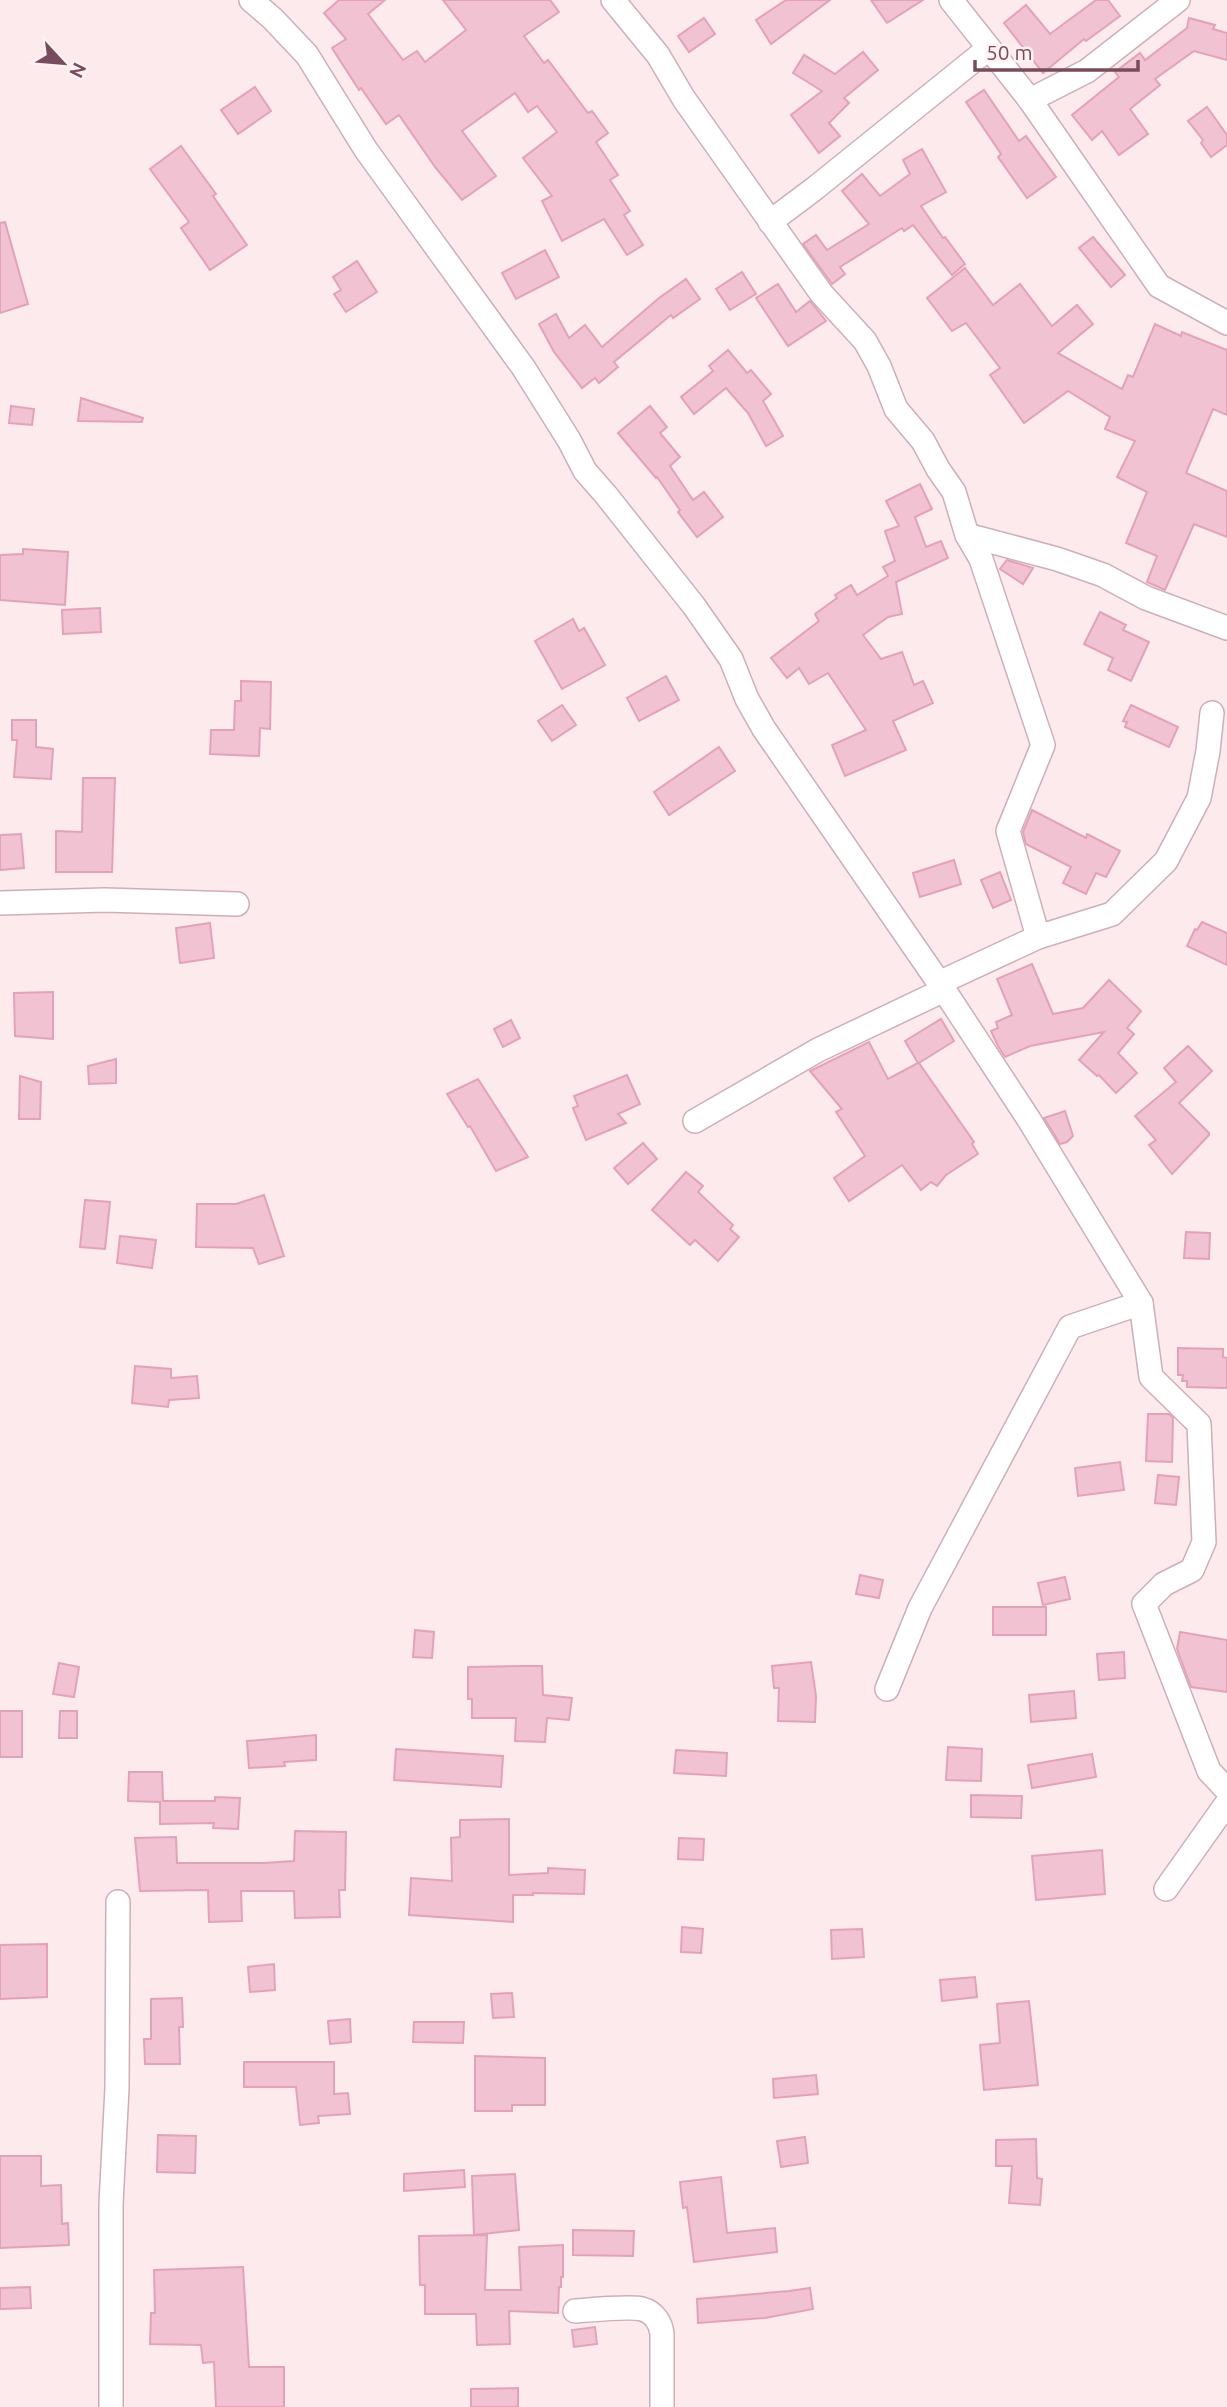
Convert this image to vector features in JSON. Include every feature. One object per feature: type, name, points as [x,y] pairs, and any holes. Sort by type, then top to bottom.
[{"type":"street","points":[[251,0],[307,55],[366,150],[523,367],[569,440],[584,471],[694,606],[731,659],[747,699],[764,729],[942,986],[1028,1118],[1141,1303],[1151,1377],[1199,1424],[1204,1542],[1192,1570],[1164,1584],[1144,1604],[1209,1771],[1227,1790]]},
{"type":"street","points":[[613,0],[658,55],[684,99],[821,293],[864,341],[879,366],[896,410],[923,441],[954,492],[967,535],[981,559],[1042,745],[1008,831],[1038,937]]},
{"type":"street","points":[[951,0],[1030,100],[1159,286],[1227,323]]},
{"type":"street","points":[[1030,100],[1087,71],[1178,0]]},
{"type":"street","points":[[770,222],[989,48]]},
{"type":"street","points":[[967,535],[1103,575],[1146,598],[1227,628]]},
{"type":"street","points":[[695,1121],[818,1050],[1038,937],[1112,914],[1166,860],[1199,798],[1212,713]]},
{"type":"street","points":[[0,903],[105,900],[237,904]]},
{"type":"street","points":[[887,1689],[920,1608],[1070,1327],[1141,1303]]},
{"type":"street","points":[[1166,1889],[1227,1803]]},
{"type":"street","points":[[111,2407],[111,2204],[117,2088],[118,1902]]},
{"type":"street","points":[[575,2311],[642,2309],[654,2316],[661,2324],[662,2334],[662,2407]]},
{"type":"building","points":[[339,0],[385,0],[368,14],[403,60],[417,51],[425,62],[466,30],[443,0],[550,0],[559,12],[524,36],[544,63],[548,60],[588,113],[592,111],[608,133],[596,142],[618,175],[610,180],[630,211],[624,215],[643,245],[627,255],[604,219],[562,241],[542,201],[552,196],[523,158],[557,132],[537,106],[528,112],[515,93],[462,131],[496,176],[462,200],[399,115],[386,124],[361,88],[359,90],[332,48],[346,39],[324,13]]},
{"type":"building","points":[[786,0],[830,0],[771,44],[756,20]]},
{"type":"building","points":[[871,0],[923,0],[887,23]]},
{"type":"building","points":[[1096,0],[1108,0],[1120,16],[1086,41],[1084,39],[1043,73],[1004,23],[1026,5],[1050,34]]},
{"type":"building","points":[[704,18],[715,34],[689,52],[678,36]]},
{"type":"building","points":[[1189,18],[1215,25],[1213,29],[1227,33],[1227,60],[1194,51],[1155,79],[1160,85],[1130,109],[1148,134],[1119,155],[1102,131],[1092,140],[1072,115],[1119,77],[1115,72],[1140,53],[1145,60],[1187,28]]},
{"type":"building","points":[[863,52],[878,70],[844,98],[849,103],[829,123],[840,136],[819,153],[791,115],[822,91],[793,73],[804,55],[835,74]]},
{"type":"building","points":[[255,87],[271,111],[238,134],[221,110]]},
{"type":"building","points":[[984,90],[1019,141],[1026,136],[1056,177],[1027,198],[998,157],[1001,154],[966,102]]},
{"type":"building","points":[[1207,107],[1227,135],[1227,145],[1211,157],[1201,143],[1203,140],[1188,121]]},
{"type":"building","points":[[181,146],[216,194],[213,196],[247,245],[210,270],[181,228],[189,222],[150,169]]},
{"type":"building","points":[[922,149],[946,192],[921,206],[965,264],[952,275],[913,225],[904,231],[902,228],[840,267],[845,274],[832,284],[803,244],[816,235],[827,250],[869,224],[842,191],[862,174],[880,196],[910,174],[903,160]]},
{"type":"building","points":[[5,222],[28,304],[0,313],[0,223]]},
{"type":"building","points":[[1093,237],[1125,275],[1111,287],[1079,248]]},
{"type":"building","points":[[545,250],[559,277],[516,299],[502,273]]},
{"type":"building","points":[[357,261],[377,292],[346,312],[334,294],[341,290],[333,277]]},
{"type":"building","points":[[965,268],[993,305],[1020,284],[1052,326],[1077,305],[1093,324],[1058,353],[1122,389],[1128,375],[1133,377],[1155,324],[1181,336],[1182,332],[1227,350],[1227,415],[1213,409],[1186,473],[1227,491],[1227,537],[1194,524],[1165,590],[1147,582],[1157,556],[1126,543],[1147,492],[1117,477],[1135,441],[1105,429],[1110,417],[1068,391],[1024,423],[990,375],[1000,368],[966,323],[952,331],[927,298]]},
{"type":"building","points":[[742,272],[756,294],[730,310],[716,289]]},
{"type":"building","points":[[686,279],[700,299],[673,318],[671,315],[614,362],[618,367],[599,383],[595,378],[582,388],[554,352],[539,324],[556,314],[569,338],[585,325],[602,347],[659,298]]},
{"type":"building","points":[[778,284],[796,312],[810,301],[826,321],[788,346],[756,298]]},
{"type":"building","points":[[728,350],[747,373],[751,370],[771,394],[763,401],[783,436],[766,446],[748,413],[726,388],[694,414],[681,397],[713,371],[709,366]]},
{"type":"building","points":[[81,398],[143,418],[142,422],[78,421]]},
{"type":"building","points":[[11,406],[34,409],[32,425],[9,423]]},
{"type":"building","points":[[650,406],[667,427],[660,433],[680,457],[670,466],[693,500],[704,492],[723,517],[697,537],[657,477],[618,433]]},
{"type":"building","points":[[920,484],[932,509],[915,517],[926,547],[941,541],[948,558],[896,582],[902,614],[888,617],[863,635],[881,659],[902,652],[914,685],[923,681],[933,703],[893,721],[906,750],[845,776],[832,745],[866,730],[828,673],[809,684],[799,668],[787,678],[771,658],[819,621],[815,614],[837,598],[835,595],[851,585],[857,595],[888,576],[883,567],[895,561],[885,531],[899,526],[886,501]]},
{"type":"building","points":[[23,549],[68,552],[65,605],[0,600],[0,555],[23,554]]},
{"type":"building","points":[[1007,560],[1033,568],[1023,584],[1000,569]]},
{"type":"building","points":[[100,608],[101,632],[63,634],[62,610]]},
{"type":"building","points":[[1100,612],[1126,625],[1123,630],[1149,642],[1131,681],[1108,670],[1113,658],[1084,644]]},
{"type":"building","points":[[573,619],[579,631],[584,628],[605,665],[562,689],[535,641]]},
{"type":"building","points":[[666,676],[679,700],[639,721],[627,698]]},
{"type":"building","points":[[241,681],[271,682],[270,729],[260,728],[259,756],[210,754],[211,730],[234,730],[235,701],[241,701]]},
{"type":"building","points":[[562,705],[576,725],[552,741],[538,721]]},
{"type":"building","points":[[1131,705],[1178,727],[1169,747],[1125,727],[1127,722],[1123,721]]},
{"type":"building","points":[[12,720],[36,720],[36,747],[53,749],[51,779],[14,777],[17,740],[12,740]]},
{"type":"building","points":[[719,747],[735,771],[669,815],[654,792]]},
{"type":"building","points":[[83,778],[115,778],[112,872],[56,872],[56,831],[82,832]]},
{"type":"building","points":[[1032,810],[1086,838],[1087,834],[1120,851],[1106,877],[1096,873],[1086,894],[1063,883],[1071,867],[1026,844],[1023,832]]},
{"type":"building","points":[[21,834],[24,868],[0,870],[0,835]]},
{"type":"building","points":[[954,860],[961,884],[920,897],[913,873]]},
{"type":"building","points":[[1000,872],[1011,900],[993,908],[981,880]]},
{"type":"building","points":[[1202,922],[1227,933],[1227,965],[1187,946],[1195,929],[1197,930]]},
{"type":"building","points":[[210,923],[214,958],[180,963],[176,928]]},
{"type":"building","points":[[1032,964],[1053,1014],[1083,1008],[1109,980],[1141,1011],[1127,1028],[1134,1034],[1118,1053],[1137,1073],[1116,1093],[1099,1075],[1079,1060],[1104,1032],[1030,1046],[1005,1057],[991,1031],[998,1028],[996,1022],[1012,1015],[997,979]]},
{"type":"building","points":[[53,992],[53,1039],[15,1036],[14,993]]},
{"type":"building","points":[[941,1019],[954,1041],[919,1063],[974,1142],[972,1144],[978,1154],[946,1175],[937,1186],[931,1182],[921,1190],[902,1165],[849,1201],[834,1178],[865,1156],[836,1112],[842,1109],[810,1071],[869,1042],[888,1079],[918,1063],[905,1041]]},
{"type":"building","points":[[511,1020],[520,1038],[503,1047],[494,1029]]},
{"type":"building","points":[[1188,1046],[1212,1071],[1179,1103],[1209,1135],[1172,1174],[1149,1145],[1156,1140],[1135,1116],[1176,1082],[1164,1068]]},
{"type":"building","points":[[116,1059],[116,1083],[89,1084],[88,1066]]},
{"type":"building","points":[[627,1075],[640,1104],[618,1114],[626,1123],[586,1140],[573,1108],[578,1106],[574,1096]]},
{"type":"building","points":[[20,1076],[41,1082],[40,1119],[19,1119]]},
{"type":"building","points":[[478,1079],[528,1157],[496,1171],[470,1126],[468,1127],[447,1094]]},
{"type":"building","points":[[1065,1111],[1073,1136],[1060,1144],[1044,1118]]},
{"type":"building","points":[[643,1143],[657,1159],[628,1184],[614,1168]]},
{"type":"building","points":[[686,1172],[703,1186],[698,1192],[733,1225],[730,1229],[739,1237],[718,1261],[695,1240],[690,1245],[652,1210]]},
{"type":"building","points":[[264,1195],[284,1256],[259,1264],[253,1248],[196,1247],[197,1204],[236,1204]]},
{"type":"building","points":[[85,1200],[110,1202],[105,1249],[80,1247]]},
{"type":"building","points":[[1186,1232],[1210,1233],[1209,1259],[1184,1258]]},
{"type":"building","points":[[120,1236],[156,1240],[152,1268],[117,1263]]},
{"type":"building","points":[[1178,1348],[1223,1349],[1223,1357],[1227,1358],[1227,1388],[1187,1387],[1187,1381],[1182,1381],[1183,1375],[1178,1375]]},
{"type":"building","points":[[135,1366],[171,1369],[171,1378],[197,1376],[199,1398],[169,1400],[168,1407],[132,1403]]},
{"type":"building","points":[[1148,1414],[1169,1414],[1173,1418],[1172,1462],[1146,1461]]},
{"type":"building","points":[[1120,1462],[1124,1490],[1078,1496],[1075,1468]]},
{"type":"building","points":[[1158,1475],[1179,1477],[1176,1505],[1155,1503]]},
{"type":"building","points":[[860,1575],[883,1580],[879,1598],[856,1594]]},
{"type":"building","points":[[1065,1577],[1070,1599],[1043,1605],[1038,1583]]},
{"type":"building","points":[[993,1607],[1046,1607],[1046,1635],[993,1635]]},
{"type":"building","points":[[415,1630],[434,1632],[432,1658],[413,1657]]},
{"type":"building","points":[[1180,1632],[1227,1640],[1227,1692],[1191,1687],[1177,1649]]},
{"type":"building","points":[[1124,1652],[1125,1678],[1099,1680],[1097,1654]]},
{"type":"building","points":[[811,1662],[816,1696],[815,1722],[778,1721],[779,1688],[774,1688],[772,1666]]},
{"type":"building","points":[[59,1663],[79,1667],[74,1697],[53,1694]]},
{"type":"building","points":[[542,1666],[543,1695],[572,1698],[569,1720],[547,1718],[545,1742],[515,1741],[516,1718],[472,1718],[472,1699],[468,1699],[468,1667]]},
{"type":"building","points":[[1074,1691],[1076,1718],[1031,1722],[1029,1695]]},
{"type":"building","points":[[0,1711],[22,1711],[22,1757],[0,1757]]},
{"type":"building","points":[[60,1711],[77,1711],[77,1738],[59,1738]]},
{"type":"building","points":[[316,1735],[316,1760],[284,1762],[285,1766],[249,1768],[247,1741]]},
{"type":"building","points":[[948,1747],[982,1749],[981,1781],[946,1780]]},
{"type":"building","points":[[396,1749],[503,1756],[501,1787],[394,1780]]},
{"type":"building","points":[[676,1750],[727,1753],[726,1776],[674,1773]]},
{"type":"building","points":[[1092,1754],[1096,1777],[1032,1788],[1028,1765]]},
{"type":"building","points":[[129,1772],[162,1772],[163,1801],[240,1798],[238,1829],[213,1828],[214,1823],[160,1824],[160,1802],[128,1801]]},
{"type":"building","points":[[971,1795],[1022,1796],[1021,1818],[971,1817]]},
{"type":"building","points":[[509,1819],[509,1875],[548,1873],[548,1868],[585,1870],[584,1894],[513,1895],[513,1922],[409,1915],[411,1878],[452,1881],[451,1838],[460,1837],[460,1820]]},
{"type":"building","points":[[295,1831],[346,1832],[345,1890],[339,1890],[340,1917],[295,1918],[294,1891],[241,1891],[242,1921],[209,1922],[208,1890],[140,1891],[135,1838],[176,1837],[177,1863],[264,1863],[294,1861]]},
{"type":"building","points":[[679,1838],[704,1839],[703,1860],[678,1859]]},
{"type":"building","points":[[1102,1850],[1105,1894],[1036,1900],[1032,1856]]},
{"type":"building","points":[[682,1927],[703,1929],[701,1953],[681,1952]]},
{"type":"building","points":[[862,1929],[864,1957],[832,1959],[831,1930]]},
{"type":"building","points":[[47,1944],[47,1997],[0,1999],[0,1945]]},
{"type":"building","points":[[274,1964],[275,1990],[250,1992],[248,1967]]},
{"type":"building","points":[[975,1977],[977,1997],[942,2001],[940,1980]]},
{"type":"building","points":[[512,1993],[514,2017],[493,2018],[491,1994]]},
{"type":"building","points":[[182,1998],[183,2027],[179,2027],[180,2064],[145,2064],[144,2039],[151,2039],[151,1999]]},
{"type":"building","points":[[1029,2001],[1038,2085],[984,2090],[980,2045],[1000,2043],[997,2004]]},
{"type":"building","points":[[350,2019],[351,2042],[330,2044],[328,2021]]},
{"type":"building","points":[[414,2022],[464,2022],[463,2043],[413,2042]]},
{"type":"building","points":[[475,2056],[545,2058],[545,2105],[512,2105],[512,2111],[475,2111]]},
{"type":"building","points":[[244,2062],[334,2062],[334,2094],[348,2093],[350,2114],[318,2116],[319,2123],[300,2125],[296,2087],[244,2087]]},
{"type":"building","points":[[816,2075],[818,2094],[774,2098],[773,2079]]},
{"type":"building","points":[[158,2135],[196,2136],[195,2173],[157,2172]]},
{"type":"building","points":[[805,2137],[808,2163],[781,2167],[777,2141]]},
{"type":"building","points":[[1036,2139],[1037,2178],[1042,2179],[1040,2205],[1009,2203],[1012,2166],[996,2166],[996,2140]]},
{"type":"building","points":[[0,2156],[41,2156],[41,2186],[61,2185],[62,2224],[68,2223],[69,2245],[0,2248]]},
{"type":"building","points":[[464,2170],[465,2187],[404,2191],[404,2174]]},
{"type":"building","points":[[515,2174],[519,2230],[474,2235],[472,2176]]},
{"type":"building","points":[[721,2177],[727,2233],[775,2228],[777,2252],[694,2262],[687,2207],[683,2208],[680,2182]]},
{"type":"building","points":[[573,2230],[634,2231],[633,2256],[573,2255]]},
{"type":"building","points":[[487,2235],[485,2290],[521,2290],[519,2247],[563,2245],[563,2277],[559,2287],[558,2313],[509,2311],[510,2344],[477,2345],[476,2314],[425,2314],[425,2285],[420,2285],[419,2236]]},
{"type":"building","points":[[243,2267],[249,2367],[284,2367],[284,2407],[216,2407],[214,2362],[203,2363],[201,2345],[150,2344],[151,2313],[155,2313],[154,2270]]},
{"type":"building","points":[[30,2287],[31,2308],[0,2309],[0,2288]]},
{"type":"building","points":[[810,2288],[813,2309],[765,2318],[698,2323],[697,2299]]},
{"type":"building","points":[[595,2327],[597,2344],[574,2347],[572,2330]]},
{"type":"building","points":[[518,2388],[518,2407],[471,2407],[471,2389]]}]
